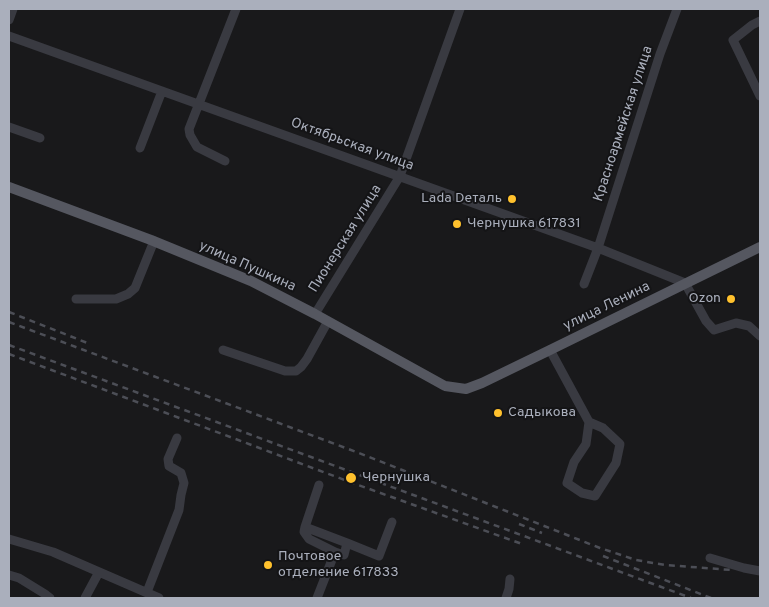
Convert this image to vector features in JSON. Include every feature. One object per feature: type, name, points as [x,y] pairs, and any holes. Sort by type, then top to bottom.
[{"type":"main road","name":"улица Пушкина","points":[[9,187],[154,241],[251,281],[445,386],[466,389]]},
{"type":"main road","name":"улица Ленина","points":[[466,389],[760,247]]},
{"type":"street","points":[[9,20],[13,9]]},
{"type":"street","points":[[225,162],[197,147],[190,135],[189,129],[236,9]]},
{"type":"street","name":"Пионерская улица","points":[[315,314],[400,176],[460,9]]},
{"type":"street","name":"Красноармейская улица","points":[[584,284],[598,248],[677,9]]},
{"type":"street","points":[[760,21],[733,40],[760,96]]},
{"type":"street","name":"Октябрьская улица","points":[[9,36],[598,248],[685,284]]},
{"type":"street","points":[[140,148],[162,91]]},
{"type":"street","points":[[9,127],[40,138]]},
{"type":"street","points":[[76,299],[116,299],[128,294],[134,288],[154,241]]},
{"type":"street","points":[[685,284],[706,321],[714,330],[736,323],[748,326],[760,336]]},
{"type":"street","points":[[223,350],[285,371],[296,371],[307,360],[328,321]]},
{"type":"street","points":[[550,350],[589,422],[586,444],[574,462],[567,483],[582,493],[595,496],[616,463],[620,444],[603,428],[589,422]]},
{"type":"street","points":[[148,595],[179,510],[184,483],[181,473],[170,466],[168,459],[177,438]]},
{"type":"street","points":[[318,485],[304,532],[309,539],[344,555],[348,543]]},
{"type":"street","points":[[305,527],[379,556],[392,522]]},
{"type":"street","points":[[9,539],[54,552],[148,595],[159,598]]},
{"type":"street","points":[[317,598],[335,552]]},
{"type":"street","points":[[710,558],[760,571]]},
{"type":"street","points":[[84,598],[99,572]]},
{"type":"street","points":[[9,575],[19,578],[50,598]]},
{"type":"street","points":[[506,598],[510,578]]},
{"type":"railway","points":[[9,312],[90,344]]},
{"type":"railway","points":[[9,322],[359,453],[600,548],[636,560],[665,565],[732,570]]},
{"type":"railway","points":[[9,345],[691,598]]},
{"type":"railway","points":[[9,354],[350,482],[522,544]]},
{"type":"railway","points":[[519,524],[542,533]]},
{"type":"railway","points":[[603,556],[711,598]]},
{"type":"place","name":"Lada Dеталь","points":[[512,199]]},
{"type":"place","name":"Чернушка 617831","points":[[457,224]]},
{"type":"place","name":"Ozon","points":[[731,299]]},
{"type":"place","name":"Садыкова","points":[[498,413]]},
{"type":"place","name":"Чернушка","points":[[351,478]]},
{"type":"place","name":"Почтовое отделение 617833","points":[[268,565]]}]
